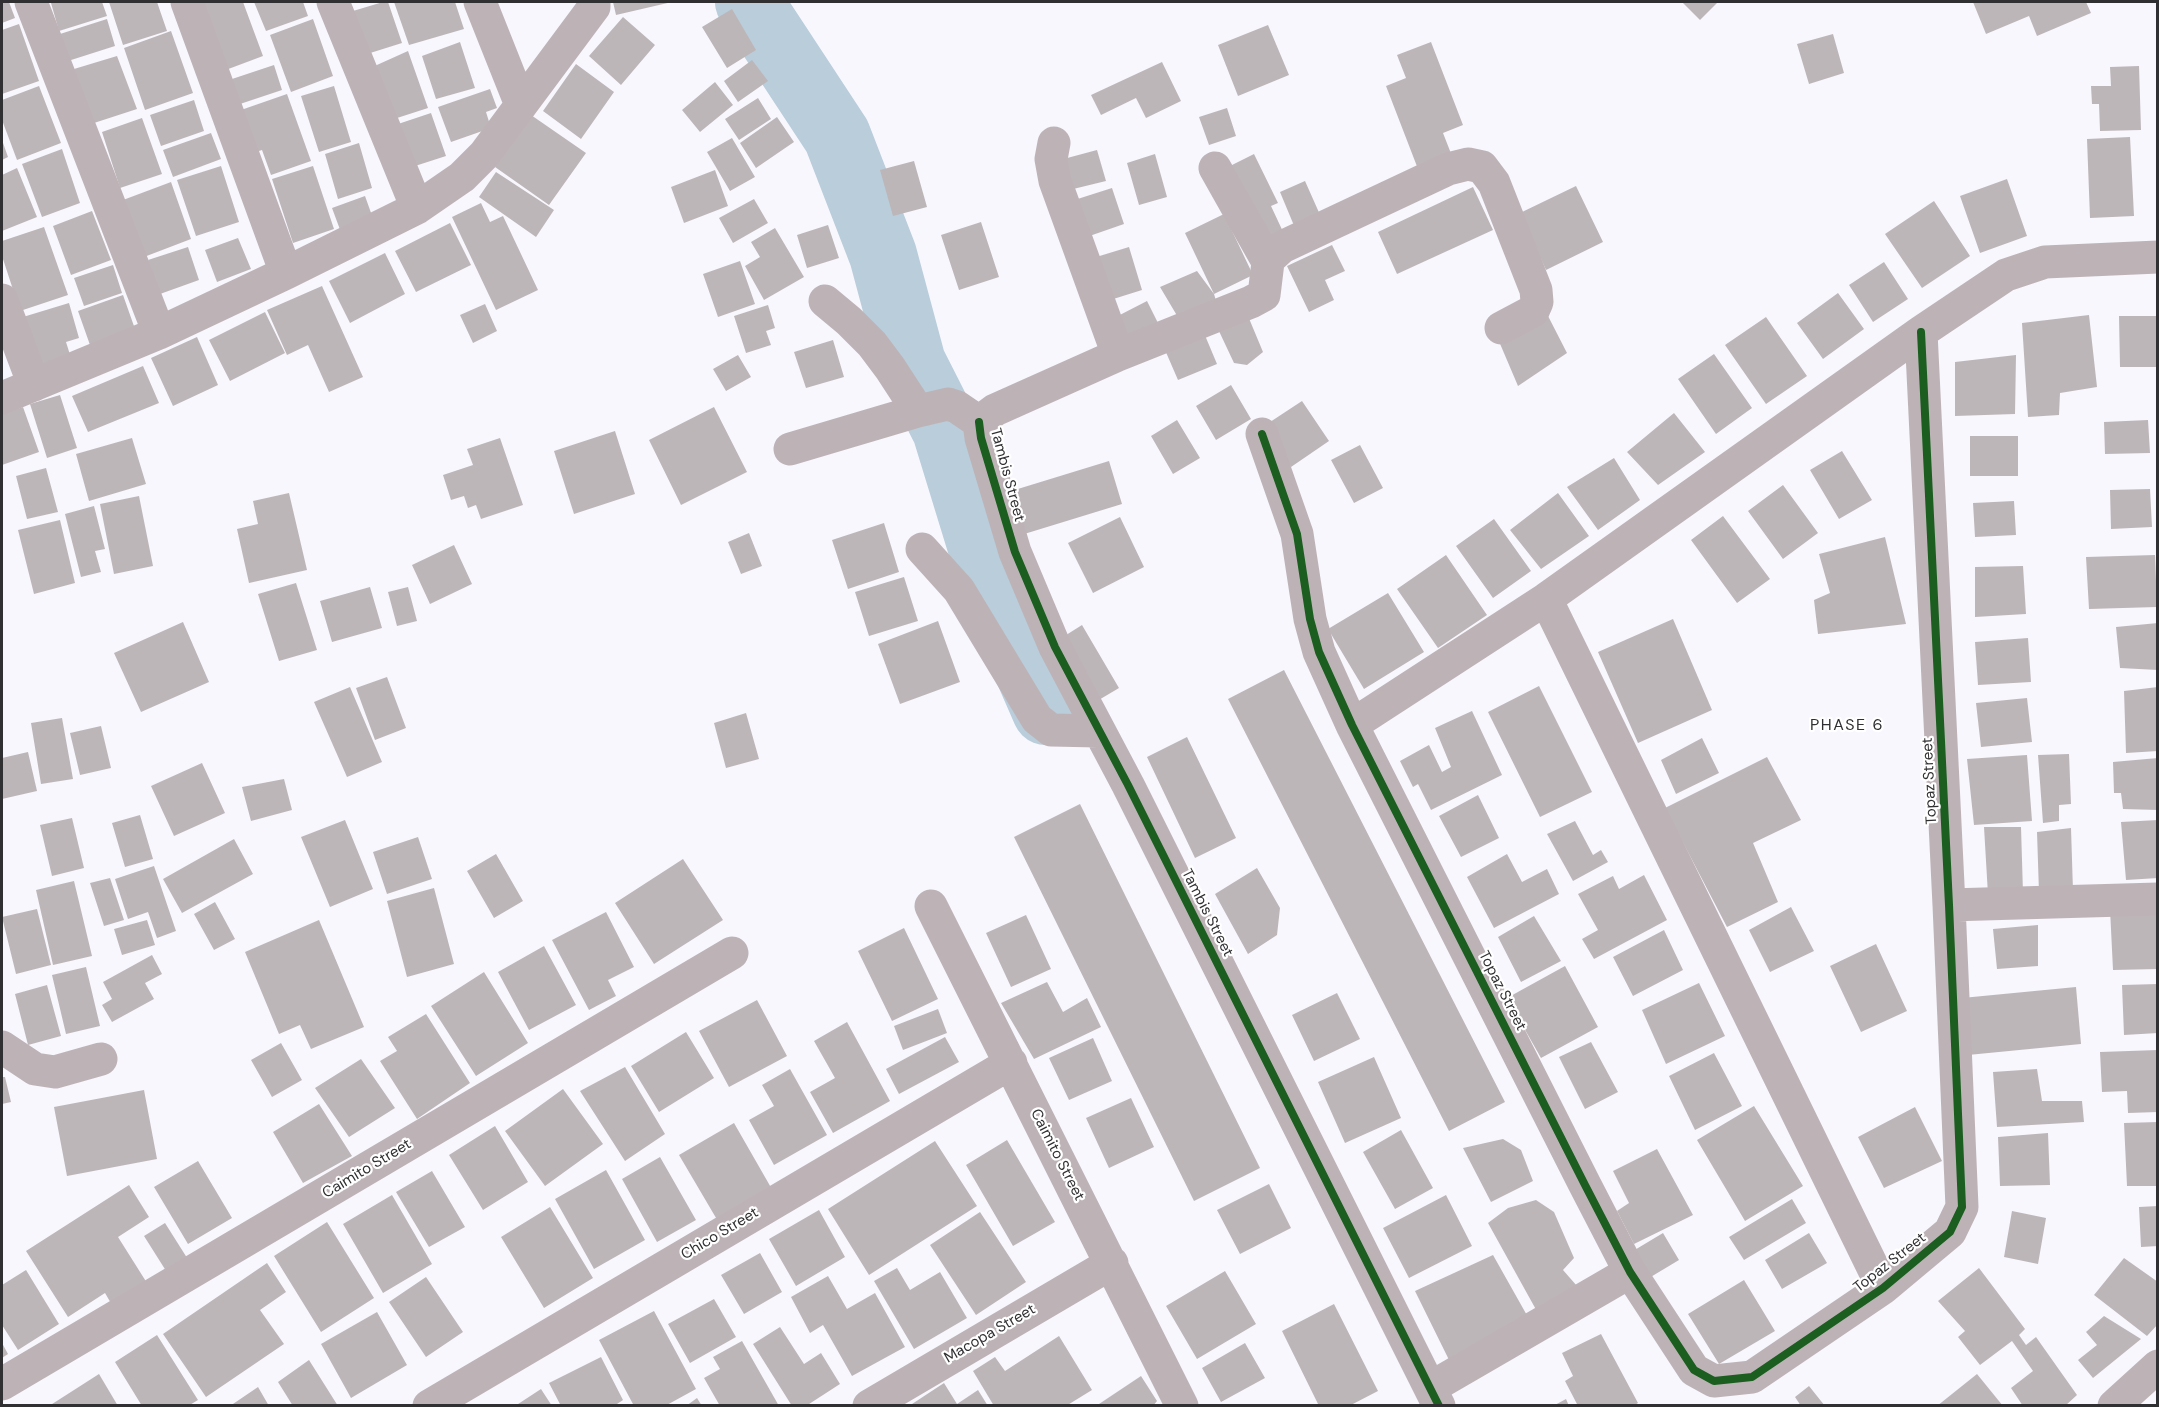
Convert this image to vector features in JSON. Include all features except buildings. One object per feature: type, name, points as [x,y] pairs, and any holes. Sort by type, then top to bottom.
[{"type":"street","points":[[31,2],[159,333]]},
{"type":"street","points":[[187,2],[286,273]]},
{"type":"street","points":[[333,2],[417,208]]},
{"type":"street","points":[[480,2],[521,105]]},
{"type":"street","points":[[2,398],[159,333],[417,208],[462,177],[484,155],[594,7],[594,2]]},
{"type":"street","points":[[1053,143],[1051,159],[1055,181],[1118,355]]},
{"type":"street","points":[[790,449],[948,404],[957,407],[979,422],[995,410],[1118,355],[1251,302],[1264,295],[1268,262],[1282,248],[1448,169],[1468,164],[1482,167],[1494,183],[1536,290],[1533,311],[1501,328]]},
{"type":"street","points":[[1215,168],[1268,262]]},
{"type":"street","points":[[1352,725],[1546,599],[2006,275],[2045,262],[2157,257]]},
{"type":"street","points":[[2,300],[34,385]]},
{"type":"street","points":[[825,301],[873,344],[918,411]]},
{"type":"street","name":"Topaz Street","points":[[1262,434],[1296,534],[1310,619],[1319,652],[1352,725],[1630,1272],[1694,1371],[1714,1381],[1752,1377],[1883,1288],[1950,1232],[1962,1207],[1922,332]]},
{"type":"street","name":"Tambis Street","points":[[979,422],[981,438],[1015,552],[1055,647],[1128,785],[1435,1396]]},
{"type":"street","points":[[922,549],[959,590],[1037,719],[1052,730],[1098,732]]},
{"type":"street","points":[[1546,599],[1883,1288]]},
{"type":"street","points":[[1949,906],[2157,899]]},
{"type":"street","name":"Caimito Street","points":[[931,906],[1182,1406]]},
{"type":"street","name":"Caimito Street","points":[[2,1384],[732,953]]},
{"type":"street","points":[[2,1047],[35,1069],[55,1072],[101,1059]]},
{"type":"street","name":"Chico Street","points":[[429,1406],[1011,1063]]},
{"type":"street","name":"Macopa Street","points":[[869,1406],[1112,1263]]},
{"type":"street","points":[[1435,1396],[1630,1272]]},
{"type":"street","points":[[2114,1406],[2157,1366]]},
{"type":"waterway","points":[[749,2],[837,136],[883,255],[912,363],[946,430],[999,603],[1046,711]]},
{"type":"cycle path","points":[[1262,434],[1297,534],[1310,619],[1319,652],[1352,725],[1630,1272],[1694,1370],[1714,1381],[1752,1377],[1883,1288],[1950,1232],[1962,1207],[1921,332]]},
{"type":"cycle path","points":[[979,422],[981,438],[1015,552],[1055,647],[1128,785],[1439,1406]]},
{"type":"district","name":"PHASE 6","points":[[1847,726]]}]
